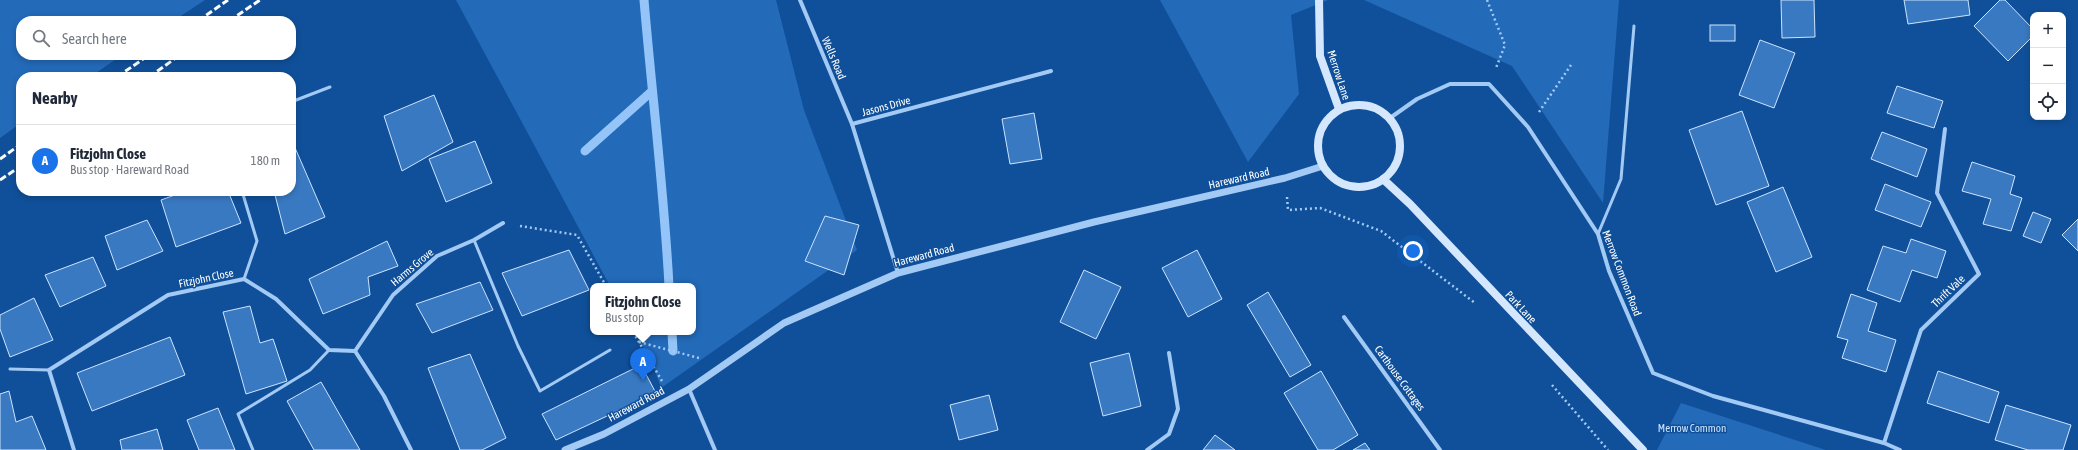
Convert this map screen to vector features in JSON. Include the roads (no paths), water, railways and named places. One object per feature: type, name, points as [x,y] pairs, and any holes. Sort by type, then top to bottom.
[{"type":"main road","name":"Merrow Lane","points":[[1319,0],[1320,56],[1339,109]]},
{"type":"main road","points":[[1357,104],[1375,107],[1390,118],[1398,130],[1401,144],[1399,157],[1392,170],[1383,179],[1364,186],[1344,184],[1332,177],[1323,166],[1319,154],[1318,141],[1325,123],[1339,109],[1357,104]]},
{"type":"main road","name":"Park Lane","points":[[1383,179],[1410,204],[1643,450]]},
{"type":"street","name":"Wells Road","points":[[800,0],[852,124]]},
{"type":"street","name":"Jasons Drive","points":[[898,273],[852,124],[1051,71]]},
{"type":"street","name":"Merrow Common Road","points":[[1390,118],[1417,99],[1450,84],[1489,84],[1528,127],[1598,234],[1609,271],[1654,373],[1713,396],[1884,443],[1900,450]]},
{"type":"street","name":"Thrift Vale","points":[[1884,443],[1921,330],[1979,274],[1937,193],[1945,129]]},
{"type":"street","name":"Hareward Road","points":[[565,450],[604,434],[689,389],[784,323],[898,273],[1094,222],[1285,178],[1323,166]]},
{"type":"street","name":"Harms Grove","points":[[355,351],[393,295],[437,256],[474,240],[503,223]]},
{"type":"street","name":"Fitzjohn Close","points":[[49,370],[168,295],[244,279],[276,299],[329,350]]},
{"type":"street","name":"Carthouse Cottages","points":[[1344,317],[1440,450]]},
{"type":"street","points":[[329,350],[355,351],[384,396],[411,450]]},
{"type":"street","points":[[1147,450],[1170,434],[1178,409],[1170,353]]},
{"type":"street","points":[[49,370],[74,450]]},
{"type":"street","points":[[689,389],[715,450]]},
{"type":"lane","points":[[1598,234],[1621,179],[1634,26]]},
{"type":"lane","points":[[296,100],[330,87]]},
{"type":"lane","points":[[244,196],[257,241],[244,279]]},
{"type":"lane","points":[[474,240],[518,346],[540,391],[610,350]]},
{"type":"lane","points":[[253,450],[238,414],[310,370],[329,350]]},
{"type":"lane","points":[[10,369],[49,370]]},
{"type":"waterway","points":[[644,0],[661,178],[669,283]]},
{"type":"waterway","points":[[585,151],[651,92]]},
{"type":"waterway","points":[[672,335],[673,351]]},
{"type":"railway","points":[[205,16],[228,0]]},
{"type":"railway","points":[[236,16],[260,0]]},
{"type":"railway","points":[[124,72],[142,60]]},
{"type":"railway","points":[[156,72],[173,60]]},
{"type":"railway","points":[[0,159],[16,148]]},
{"type":"railway","points":[[0,180],[16,169]]},
{"type":"place","name":"Fitzjohn Close","points":[[643,381]]},
{"type":"park label","name":"Merrow Common","points":[[1692,428]]}]
